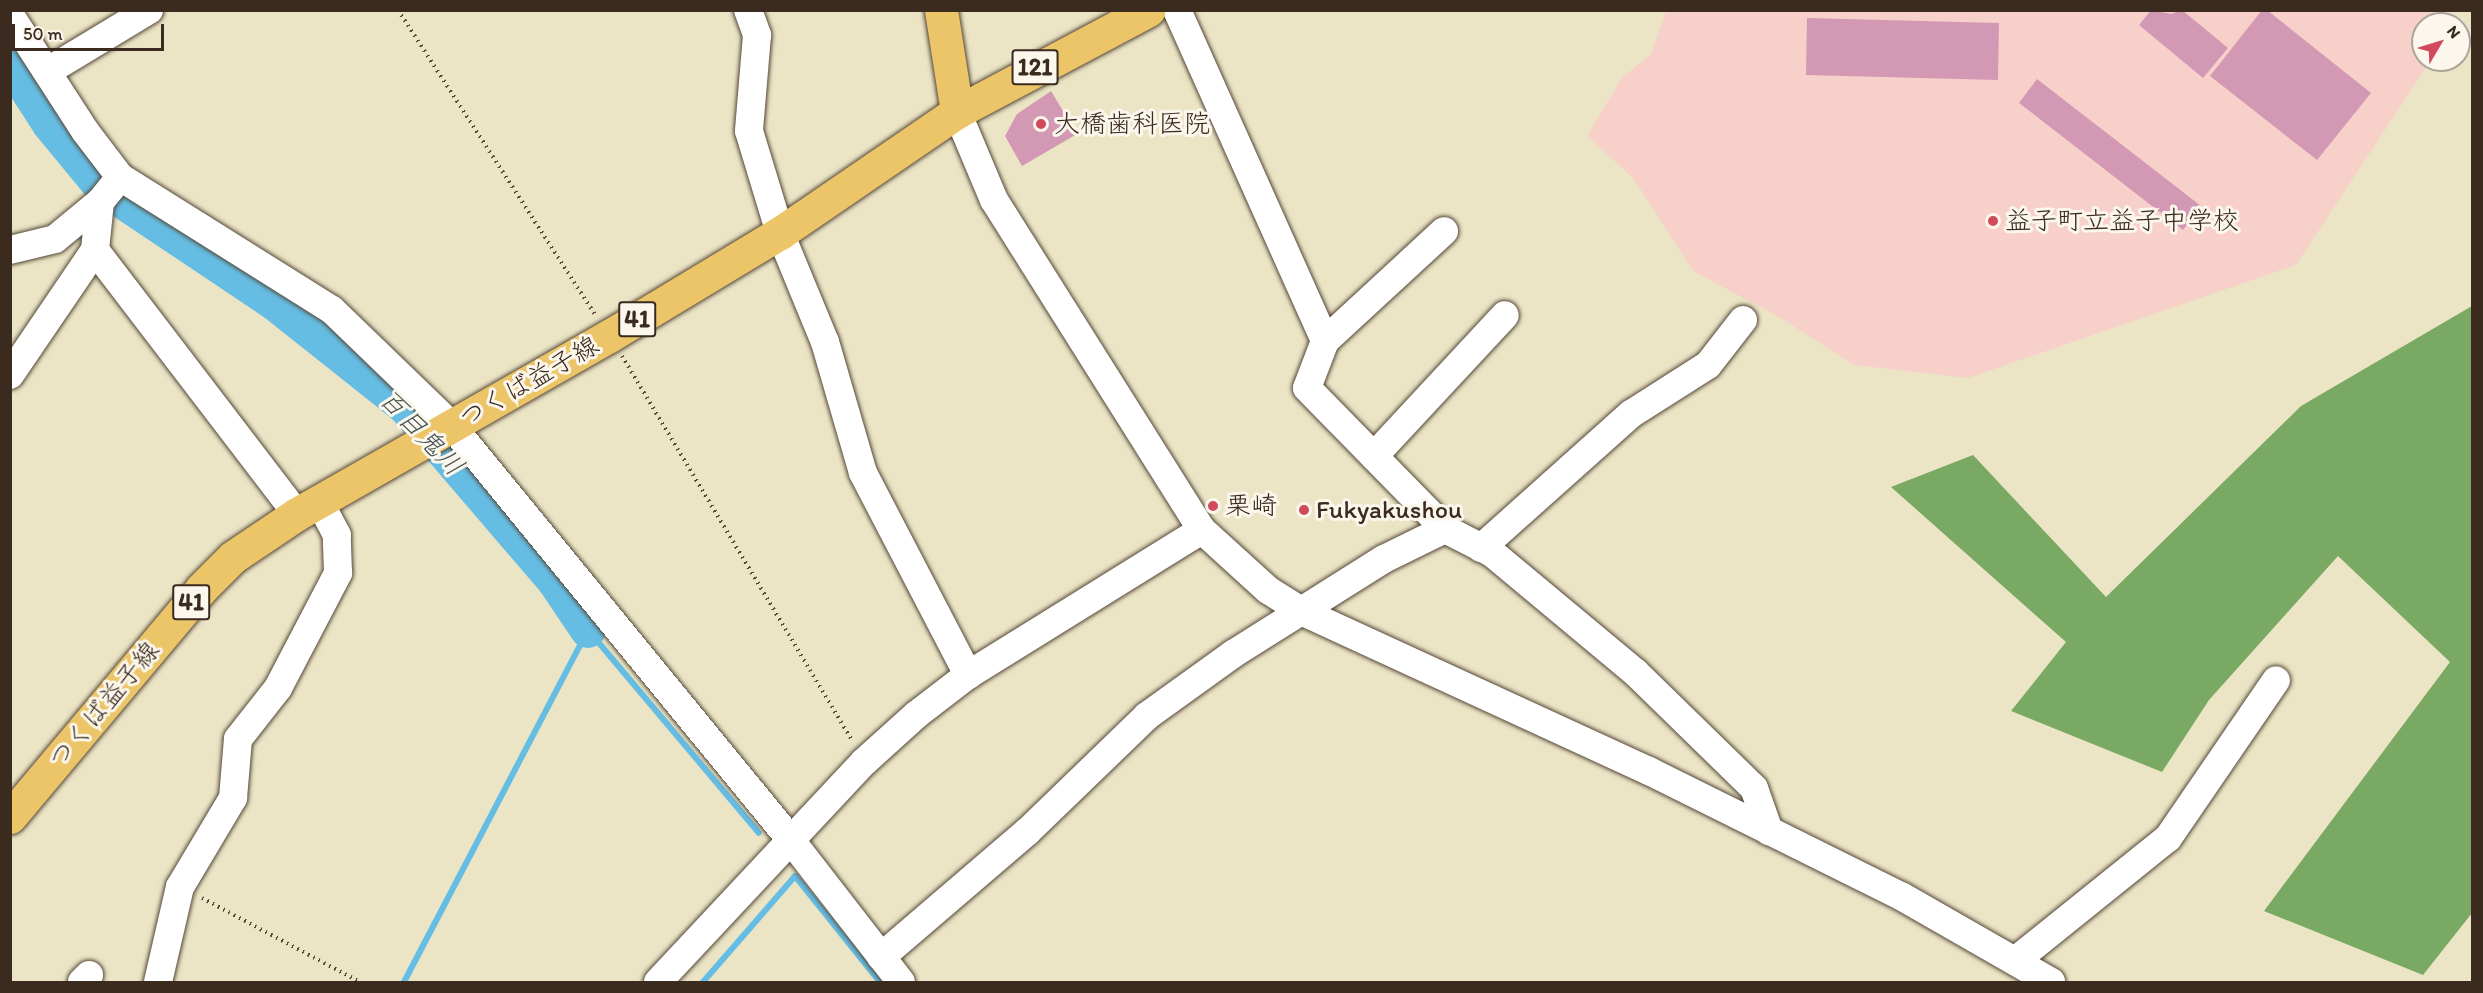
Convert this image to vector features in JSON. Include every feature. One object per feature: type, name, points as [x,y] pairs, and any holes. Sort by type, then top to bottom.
[{"type":"main road","points":[[941,10],[957,112]]},
{"type":"main road","name":"121","points":[[957,112],[1149,10]]},
{"type":"main road","name":"つくば益子線","points":[[10,818],[201,589],[233,557],[308,507],[609,336],[780,233],[957,112]]},
{"type":"street","points":[[48,71],[148,10]]},
{"type":"street","points":[[748,10],[758,35],[749,131],[780,233],[825,342],[863,473],[968,675]]},
{"type":"street","points":[[1177,10],[1324,341]]},
{"type":"street","points":[[10,15],[48,71],[84,131],[120,177],[332,310],[790,839],[901,982]]},
{"type":"street","points":[[957,112],[994,200],[1202,530],[1268,590],[1303,612],[1769,831],[1901,896],[2051,982]]},
{"type":"street","points":[[10,250],[55,239],[100,202],[120,177]]},
{"type":"street","points":[[10,375],[95,250],[100,202]]},
{"type":"street","points":[[1444,231],[1324,341],[1307,388],[1445,529],[1481,548],[1635,672],[1754,788],[1769,831]]},
{"type":"street","points":[[95,250],[308,507],[337,535],[338,573],[278,688],[238,740],[232,798],[180,887],[158,982]]},
{"type":"street","points":[[1374,456],[1505,315]]},
{"type":"street","points":[[1481,548],[1631,414],[1708,365],[1743,320]]},
{"type":"street","points":[[881,957],[1028,831],[1147,716],[1233,654],[1384,559],[1445,529]]},
{"type":"street","points":[[658,982],[864,762],[968,675],[1202,530]]},
{"type":"street","points":[[2015,961],[2168,837],[2276,680]]},
{"type":"path","points":[[398,10],[609,336],[864,762]]},
{"type":"path","points":[[180,887],[360,982]]},
{"type":"shaded area","name":"益子町立益子中学校","points":[[1666,11],[2446,11],[2411,12],[2411,72],[2423,72],[2296,265],[1968,378],[1854,365],[1784,320],[1693,271],[1633,178],[1587,136],[1622,78],[1651,54]]},
{"type":"green space","points":[[2472,306],[2472,913],[2423,975],[2264,911],[2450,662],[2338,556],[2209,700],[2162,772],[2011,711],[2066,642],[1891,487],[1973,455],[2106,597],[2301,406]]},
{"type":"building","points":[[2151,10],[2171,14],[2182,10],[2228,48],[2203,78],[2139,25]]},
{"type":"building","points":[[2262,10],[2267,10],[2371,93],[2317,160],[2210,76]]},
{"type":"building","points":[[1807,18],[1999,23],[1998,80],[1806,75]]},
{"type":"building","points":[[2037,79],[2201,206],[2183,230],[2019,103]]},
{"type":"building","name":"大橋歯科医院","points":[[1051,91],[1077,134],[1022,166],[1005,136],[1017,114]]},
{"type":"waterway","name":"百目鬼川","points":[[10,62],[50,124],[102,187],[275,303],[405,406],[555,581],[588,630]]},
{"type":"waterway","points":[[404,982],[588,630],[759,833]]},
{"type":"waterway","name":"百目鬼川","points":[[703,982],[795,876],[880,982]]},
{"type":"place","name":"大橋歯科医院","points":[[1041,124]]},
{"type":"place","name":"益子町立益子中学校","points":[[1993,221]]},
{"type":"place","name":"栗崎","points":[[1213,506]]},
{"type":"place","name":"Fukyakushou","points":[[1304,510]]}]
